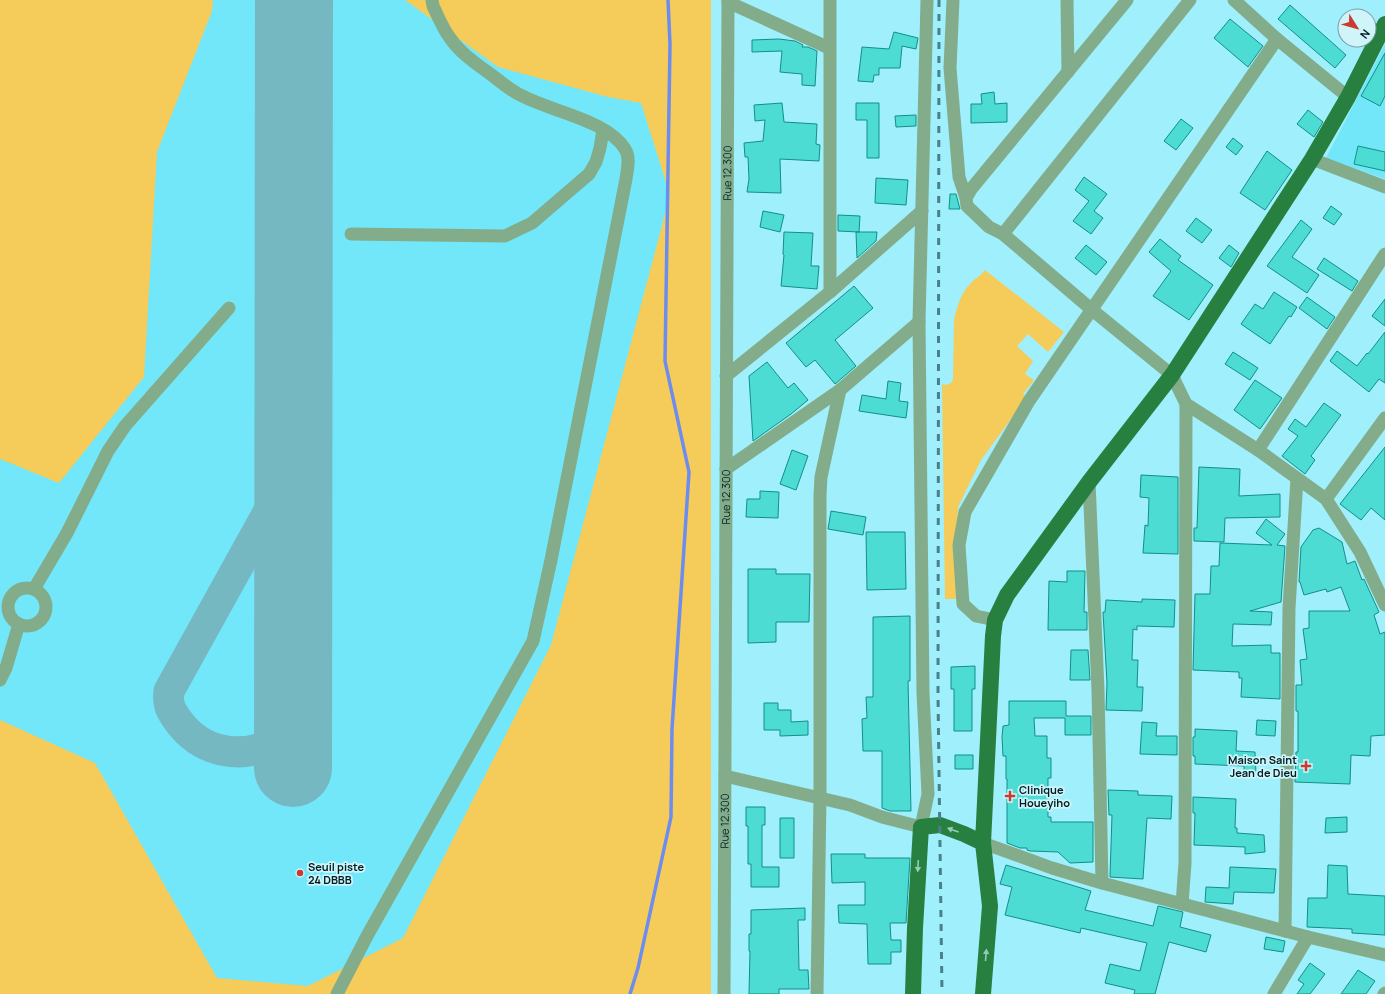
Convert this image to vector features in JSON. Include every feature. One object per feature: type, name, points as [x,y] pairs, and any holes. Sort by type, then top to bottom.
[{"type":"main road","points":[[983,994],[990,906],[983,843],[993,636],[996,620],[1007,595],[1089,482],[1172,375],[1312,159],[1348,97],[1385,24]]},
{"type":"main road","points":[[913,994],[921,827],[940,826],[964,834],[983,843]]},
{"type":"street","points":[[337,994],[367,936],[533,641],[551,560],[626,179],[628,158],[626,150],[616,139],[579,117],[544,105],[516,93],[468,58],[449,38],[433,6],[432,0]]},
{"type":"street","points":[[830,0],[830,292]]},
{"type":"street","points":[[724,776],[820,797],[850,805],[882,818],[921,827],[928,794],[923,693],[919,322],[926,0]]},
{"type":"street","points":[[952,0],[950,68],[959,177],[967,206],[989,227],[1003,234],[1091,309],[1172,375],[1186,404],[1185,863],[1182,904]]},
{"type":"street","points":[[1067,0],[1068,72]]},
{"type":"street","points":[[966,198],[972,188],[1127,0]]},
{"type":"street","points":[[1003,234],[1190,0]]},
{"type":"street","points":[[1234,0],[1277,39],[1348,97]]},
{"type":"street","points":[[728,1],[829,48]]},
{"type":"street","name":"Rue 12.300","points":[[724,994],[728,1]]},
{"type":"street","points":[[996,620],[976,616],[963,604],[959,545],[965,512],[1029,401],[1277,39]]},
{"type":"street","points":[[351,234],[505,236],[532,223],[589,174],[596,162],[603,130]]},
{"type":"street","points":[[1312,159],[1385,187]]},
{"type":"street","points":[[726,376],[830,292],[922,212]]},
{"type":"street","points":[[1258,450],[1385,254]]},
{"type":"street","points":[[34,589],[67,533],[108,451],[125,426],[229,308]]},
{"type":"street","points":[[726,469],[840,390],[919,322]]},
{"type":"street","points":[[817,994],[820,797],[820,495],[821,477],[840,390]]},
{"type":"street","points":[[1186,404],[1258,450],[1297,480],[1326,499],[1360,552],[1385,605]]},
{"type":"street","points":[[1326,499],[1384,420]]},
{"type":"street","points":[[1285,931],[1289,608],[1297,480]]},
{"type":"street","points":[[1089,482],[1098,690],[1102,883]]},
{"type":"street","points":[[24,588],[34,589],[44,600],[46,607],[44,614],[40,620],[34,624],[26,626],[19,624],[11,618],[8,609],[10,599],[16,592],[24,588]]},
{"type":"street","points":[[0,680],[6,668],[19,624]]},
{"type":"street","points":[[983,843],[1052,868],[1102,883],[1308,937],[1385,955]]},
{"type":"street","points":[[1274,994],[1308,937]]},
{"type":"shaded area","points":[[0,0],[711,0],[711,994],[0,994]]},
{"type":"shaded area","points":[[0,0],[213,0],[212,11],[157,152],[144,377],[59,483],[0,459]]},
{"type":"shaded area","points":[[405,0],[711,0],[711,994],[0,994],[0,720],[95,763],[217,978],[308,986],[403,938],[551,645],[670,195],[641,103],[608,97],[498,67]]},
{"type":"shaded area","points":[[1385,44],[1385,179],[1326,158]]},
{"type":"shaded area","points":[[985,270],[1064,332],[1048,352],[1028,334],[1017,346],[1033,361],[1025,374],[1034,380],[1023,394],[1027,397],[981,460],[958,507],[955,565],[958,599],[945,599],[942,384],[946,385],[951,383],[953,379],[954,320],[960,300],[973,281]]},
{"type":"building","points":[[1290,5],[1346,55],[1335,68],[1278,19]]},
{"type":"building","points":[[1230,19],[1263,46],[1248,67],[1214,38]]},
{"type":"building","points":[[894,32],[918,38],[916,49],[902,46],[900,68],[879,68],[879,75],[874,75],[873,82],[858,81],[862,47],[889,49]]},
{"type":"building","points":[[779,39],[795,41],[803,45],[802,47],[808,47],[817,51],[815,86],[802,85],[802,74],[780,72],[782,51],[752,52],[752,40]]},
{"type":"building","points":[[1385,53],[1385,96],[1380,106],[1361,96]]},
{"type":"building","points":[[994,92],[995,104],[1007,103],[1007,122],[971,123],[971,104],[982,104],[981,94]]},
{"type":"building","points":[[782,103],[784,122],[817,124],[816,144],[820,145],[819,161],[780,159],[781,193],[747,192],[749,179],[748,157],[745,157],[744,143],[763,141],[765,120],[755,121],[754,105]]},
{"type":"building","points":[[856,103],[879,103],[879,158],[867,158],[867,120],[856,120]]},
{"type":"building","points":[[1308,110],[1323,122],[1314,137],[1297,124]]},
{"type":"building","points":[[916,115],[916,126],[896,127],[895,116]]},
{"type":"building","points":[[1181,119],[1193,128],[1176,150],[1164,141]]},
{"type":"building","points":[[1233,138],[1243,146],[1236,155],[1226,147]]},
{"type":"building","points":[[1358,146],[1385,152],[1385,171],[1354,164]]},
{"type":"building","points":[[1267,151],[1292,170],[1265,210],[1240,193]]},
{"type":"building","points":[[1084,177],[1107,194],[1094,211],[1103,218],[1091,234],[1073,221],[1089,201],[1075,190]]},
{"type":"building","points":[[876,178],[908,180],[906,205],[875,203]]},
{"type":"building","points":[[950,194],[956,194],[960,209],[949,209]]},
{"type":"building","points":[[1331,206],[1342,214],[1334,225],[1323,218]]},
{"type":"building","points":[[763,211],[784,215],[780,232],[760,227]]},
{"type":"building","points":[[838,215],[860,216],[859,232],[838,231]]},
{"type":"building","points":[[1196,218],[1212,230],[1202,243],[1186,231]]},
{"type":"building","points":[[1301,220],[1312,229],[1292,257],[1319,275],[1307,293],[1267,266]]},
{"type":"building","points":[[784,232],[813,233],[811,266],[819,266],[817,289],[781,286],[784,255]]},
{"type":"building","points":[[856,232],[877,232],[876,241],[857,258]]},
{"type":"building","points":[[1160,239],[1181,256],[1178,260],[1213,285],[1189,320],[1153,296],[1171,271],[1149,252]]},
{"type":"building","points":[[1086,245],[1107,262],[1096,275],[1075,258]]},
{"type":"building","points":[[1229,245],[1239,253],[1231,267],[1219,258]]},
{"type":"building","points":[[1324,258],[1358,281],[1352,291],[1317,269]]},
{"type":"building","points":[[854,286],[873,308],[835,340],[856,366],[835,384],[815,360],[806,367],[786,343]]},
{"type":"building","points":[[1274,292],[1297,307],[1270,344],[1241,324],[1255,304],[1263,309]]},
{"type":"building","points":[[1307,297],[1335,317],[1327,329],[1299,308]]},
{"type":"building","points":[[1385,299],[1385,326],[1372,316]]},
{"type":"building","points":[[1385,332],[1385,383],[1379,379],[1369,392],[1330,361],[1337,351],[1357,366]]},
{"type":"building","points":[[1233,352],[1258,368],[1250,380],[1225,364]]},
{"type":"building","points":[[767,362],[788,388],[794,383],[808,400],[753,441],[749,376]]},
{"type":"building","points":[[1255,380],[1282,398],[1260,429],[1234,410]]},
{"type":"building","points":[[888,381],[901,383],[899,401],[908,402],[906,418],[859,411],[862,395],[886,399]]},
{"type":"building","points":[[1324,403],[1341,415],[1311,456],[1315,460],[1305,474],[1282,456],[1298,436],[1288,429],[1295,419],[1306,427]]},
{"type":"building","points":[[1385,447],[1385,520],[1371,508],[1361,520],[1340,504]]},
{"type":"building","points":[[792,450],[808,456],[796,490],[780,484]]},
{"type":"building","points":[[1199,467],[1240,469],[1239,496],[1280,494],[1280,517],[1225,518],[1224,542],[1194,541],[1194,528],[1197,528]]},
{"type":"building","points":[[1141,475],[1178,477],[1178,554],[1143,553],[1145,525],[1148,526],[1149,498],[1140,497]]},
{"type":"building","points":[[760,491],[779,492],[778,518],[746,517],[747,499],[760,499]]},
{"type":"building","points":[[831,511],[866,517],[863,535],[828,529]]},
{"type":"building","points":[[1266,519],[1285,534],[1277,545],[1285,546],[1281,602],[1250,611],[1272,612],[1271,625],[1233,624],[1232,646],[1271,645],[1271,653],[1280,653],[1280,699],[1241,697],[1242,678],[1239,678],[1239,672],[1193,670],[1195,594],[1210,594],[1211,566],[1219,566],[1220,543],[1272,545],[1256,533]]},
{"type":"building","points":[[1319,528],[1342,542],[1347,564],[1355,561],[1362,580],[1364,579],[1379,612],[1374,615],[1380,634],[1385,632],[1385,735],[1371,736],[1370,756],[1351,755],[1350,784],[1295,782],[1296,752],[1298,752],[1298,711],[1296,711],[1296,685],[1302,685],[1300,660],[1307,659],[1303,629],[1309,628],[1309,611],[1350,611],[1341,587],[1327,592],[1326,589],[1304,595],[1299,582],[1301,547],[1313,530]]},
{"type":"building","points":[[866,532],[905,532],[906,589],[867,590]]},
{"type":"building","points":[[748,569],[776,569],[776,574],[810,574],[809,622],[776,622],[776,642],[748,643]]},
{"type":"building","points":[[1067,571],[1085,571],[1084,612],[1087,612],[1087,630],[1048,630],[1049,581],[1067,582]]},
{"type":"building","points":[[1142,599],[1175,600],[1174,627],[1137,626],[1137,630],[1133,629],[1132,660],[1138,660],[1137,687],[1143,687],[1142,711],[1106,710],[1107,683],[1103,612],[1105,612],[1106,600],[1142,602]]},
{"type":"building","points":[[910,616],[910,681],[908,681],[911,811],[890,811],[882,808],[882,751],[863,751],[862,719],[867,718],[866,697],[873,697],[873,617]]},
{"type":"building","points":[[1071,650],[1088,650],[1090,680],[1070,680]]},
{"type":"building","points":[[975,666],[975,689],[972,689],[972,731],[954,731],[954,689],[951,689],[951,667]]},
{"type":"building","points":[[1009,701],[1066,701],[1066,716],[1091,716],[1091,735],[1065,735],[1065,718],[1034,718],[1035,736],[1047,736],[1047,758],[1051,758],[1051,778],[1048,778],[1048,817],[1051,817],[1051,822],[1093,822],[1093,862],[1070,863],[1058,852],[1030,851],[1027,850],[1027,848],[1020,848],[1007,843],[1006,756],[1003,756],[1002,737],[1003,726],[1009,725]]},
{"type":"building","points":[[764,703],[778,703],[778,710],[791,710],[791,722],[808,721],[808,735],[780,736],[780,730],[764,730]]},
{"type":"building","points":[[1257,720],[1276,721],[1275,736],[1256,735]]},
{"type":"building","points":[[1142,722],[1157,723],[1156,736],[1177,736],[1177,755],[1140,754]]},
{"type":"building","points":[[1195,729],[1237,731],[1236,751],[1255,752],[1256,775],[1244,774],[1244,766],[1195,764],[1195,756],[1193,756],[1193,737],[1195,737]]},
{"type":"building","points":[[955,755],[973,755],[973,769],[955,769]]},
{"type":"building","points":[[1108,790],[1138,791],[1138,795],[1172,796],[1171,819],[1147,818],[1143,879],[1110,877],[1112,815],[1109,815]]},
{"type":"building","points":[[1193,797],[1236,799],[1235,828],[1237,828],[1237,833],[1264,835],[1265,852],[1245,854],[1245,847],[1194,845],[1195,813],[1193,813]]},
{"type":"building","points":[[746,807],[765,807],[765,825],[762,825],[762,867],[779,867],[779,887],[751,887],[751,864],[748,864],[748,826],[746,826]]},
{"type":"building","points":[[1347,817],[1347,832],[1325,833],[1326,818]]},
{"type":"building","points":[[780,818],[794,818],[794,858],[780,858]]},
{"type":"building","points":[[831,854],[865,854],[865,858],[910,858],[906,923],[890,923],[891,940],[901,940],[901,952],[891,952],[891,964],[868,964],[867,924],[839,923],[838,905],[865,905],[865,882],[832,883]]},
{"type":"building","points":[[1006,865],[1091,891],[1085,910],[1153,926],[1158,906],[1183,912],[1180,927],[1211,935],[1206,952],[1169,942],[1155,994],[1134,994],[1135,990],[1105,983],[1110,964],[1140,971],[1147,943],[1081,928],[1080,933],[1005,915],[1012,887],[1000,884]]},
{"type":"building","points":[[1328,865],[1347,866],[1348,894],[1385,896],[1385,935],[1352,933],[1352,929],[1307,927],[1308,898],[1327,898]]},
{"type":"building","points":[[1230,867],[1276,869],[1274,893],[1234,892],[1233,904],[1205,902],[1206,887],[1229,888]]},
{"type":"building","points":[[805,908],[805,920],[798,920],[799,970],[808,970],[809,989],[779,989],[779,994],[749,994],[749,934],[751,934],[751,910]]},
{"type":"building","points":[[1266,937],[1285,941],[1283,952],[1264,949]]},
{"type":"building","points":[[1310,963],[1325,974],[1310,994],[1297,994],[1304,984],[1298,980]]},
{"type":"building","points":[[1358,970],[1375,981],[1366,994],[1341,994]]},
{"type":"waterway","points":[[630,994],[638,968],[671,817],[672,729],[689,472],[665,361],[670,44],[668,0]]},
{"type":"taxiway","points":[[293,456],[288,475],[281,489],[169,691],[170,708],[179,722],[198,740],[221,750],[244,751],[267,746],[287,734],[303,717],[312,694],[314,668],[311,654],[293,615]]},
{"type":"runway","points":[[293,768],[294,0]]},
{"type":"railway","points":[[939,0],[938,696],[942,994]]},
{"type":"place","name":"Maison Saint Jean de Dieu","points":[[1306,766]]},
{"type":"place","name":"Clinique Houeyiho","points":[[1010,796]]},
{"type":"place","name":"Seuil piste 24 DBBB","points":[[300,873]]}]
